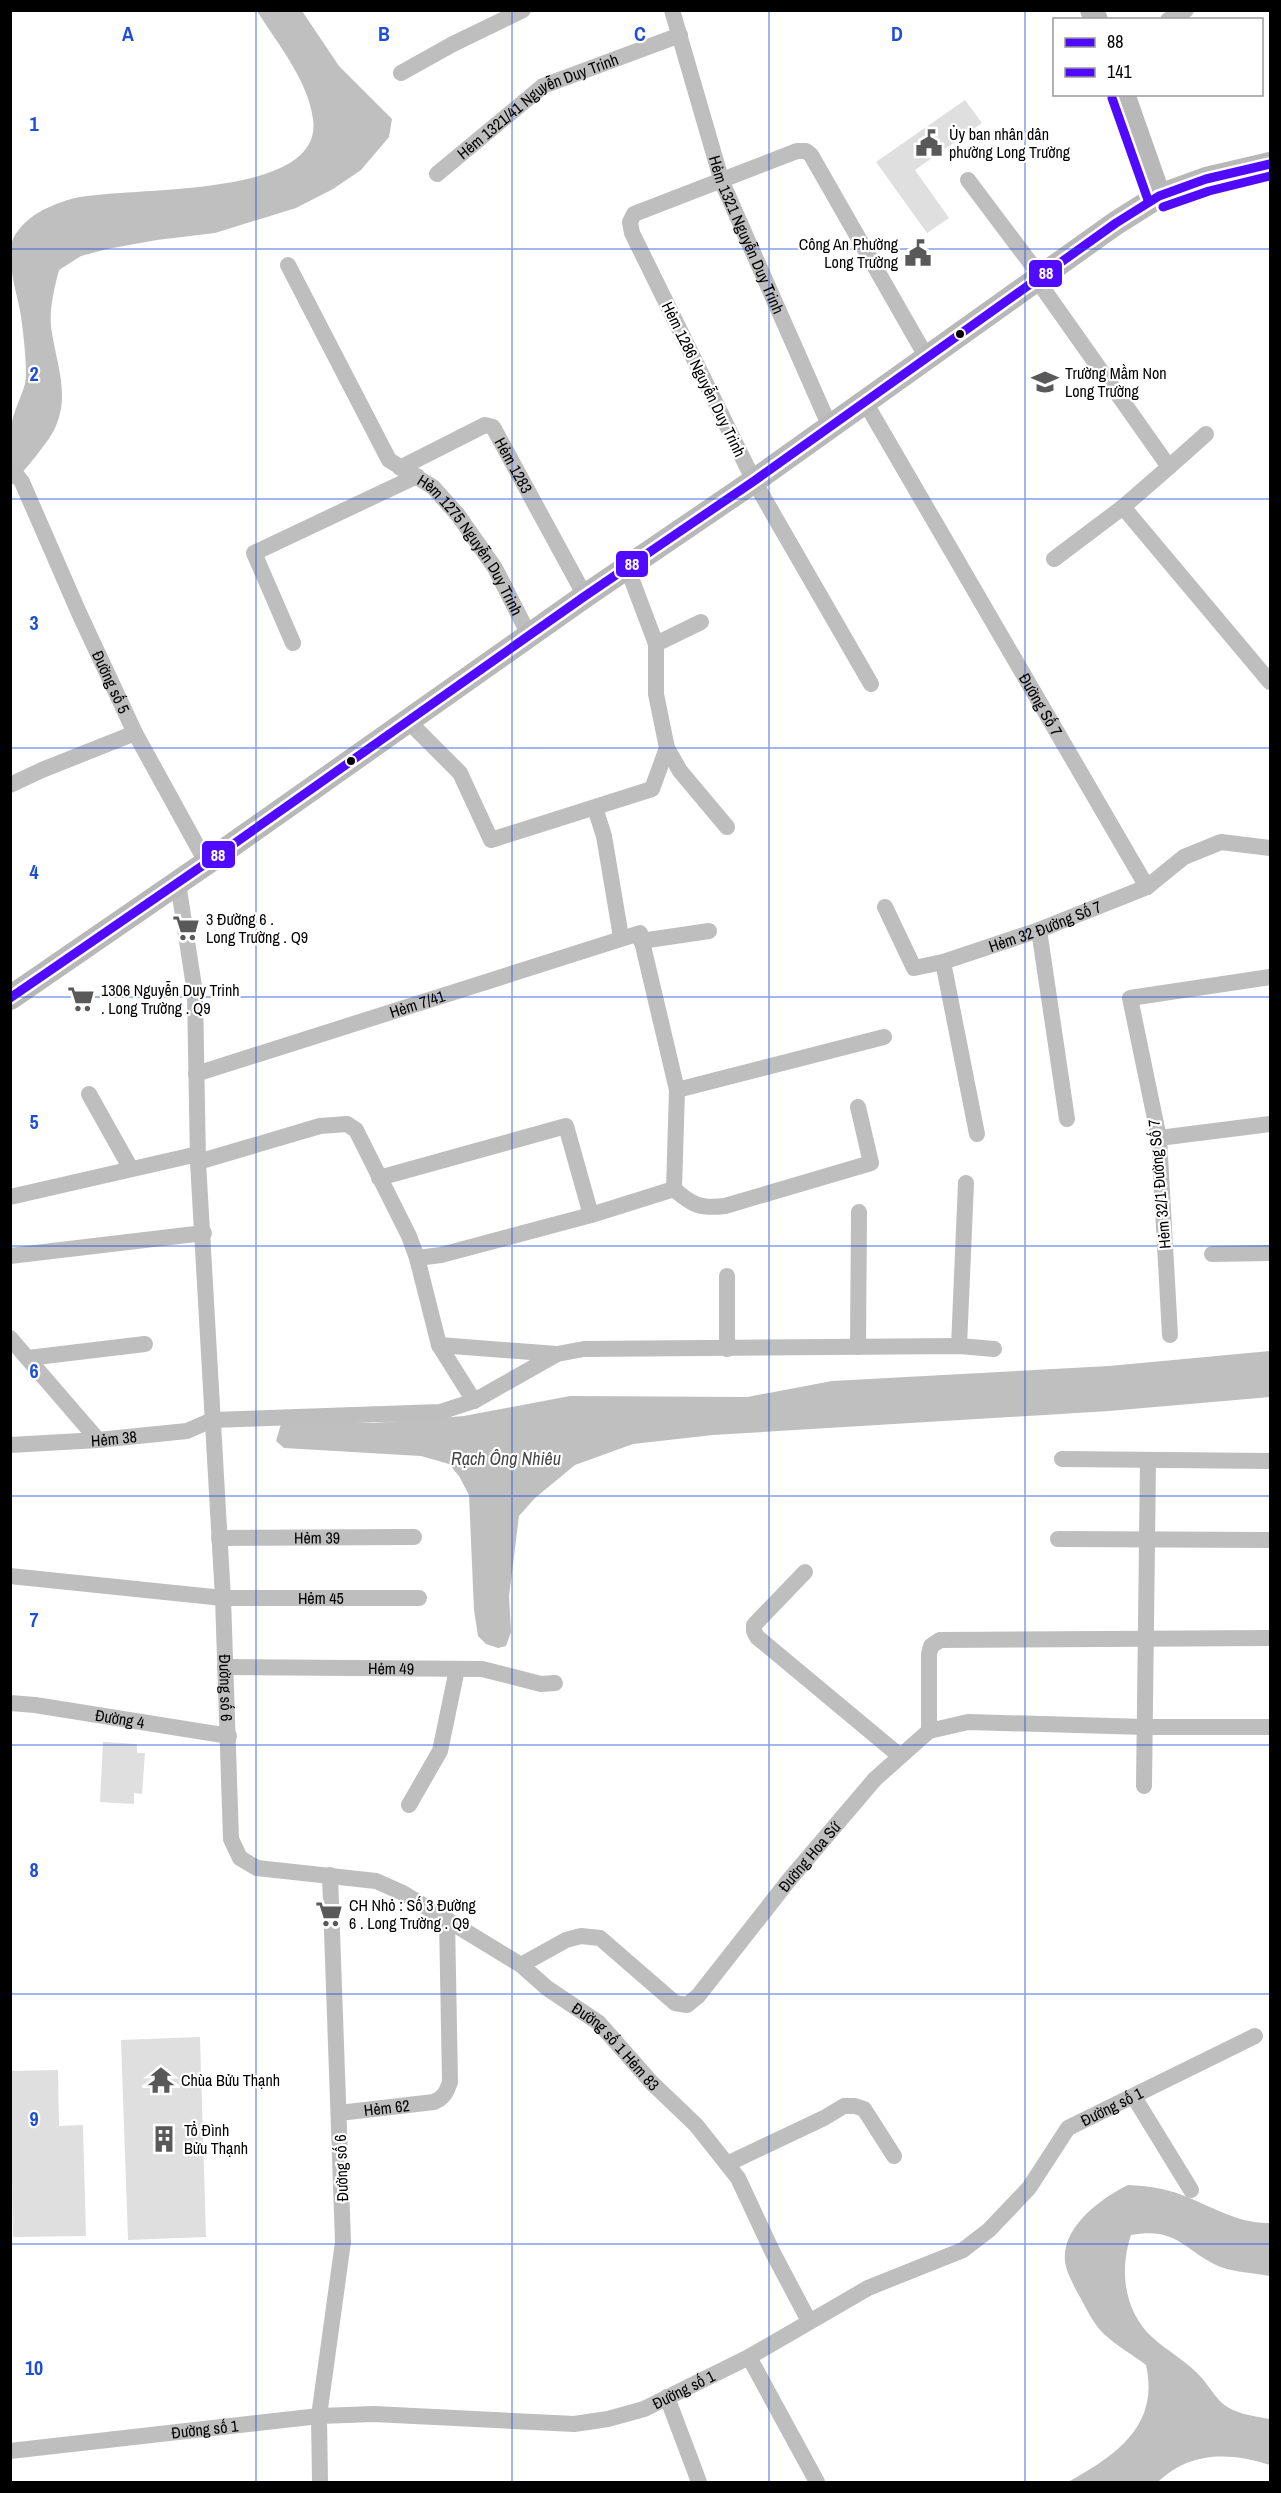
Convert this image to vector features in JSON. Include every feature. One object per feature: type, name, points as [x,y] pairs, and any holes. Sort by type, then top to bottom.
[{"type":"main road","points":[[1124,96],[1159,196]]},
{"type":"main road","points":[[10,998],[178,883],[585,596],[754,481],[1116,223],[1159,196],[1206,179],[1270,164]]},
{"type":"street","points":[[401,73],[453,44],[523,10]]},
{"type":"street","name":"Hẻm 1321 Nguyễn Duy Trinh","points":[[672,10],[722,182],[830,427]]},
{"type":"street","points":[[1172,18],[1186,10]]},
{"type":"street","name":"Hẻm 1321/41 Nguyễn Duy Trinh","points":[[437,174],[543,86],[680,35]]},
{"type":"street","points":[[722,182],[797,151],[806,151],[811,155],[927,358]]},
{"type":"street","points":[[969,180],[1169,467]]},
{"type":"street","name":"Hẻm 1286 Nguyễn Duy Trinh","points":[[722,182],[634,214],[630,222],[632,233],[754,481],[871,684]]},
{"type":"street","points":[[288,265],[389,460],[400,468]]},
{"type":"street","name":"Đường Số 7","points":[[865,402],[1147,887]]},
{"type":"street","name":"Hẻm 1283","points":[[400,468],[485,426],[493,427],[585,596]]},
{"type":"street","points":[[1054,559],[1123,507],[1206,434]]},
{"type":"street","name":"Đường số 5","points":[[10,467],[26,489],[135,733],[206,862]]},
{"type":"street","name":"Hẻm 1275 Nguyễn Duy Trinh","points":[[400,468],[433,487],[458,514],[495,568],[529,635]]},
{"type":"street","points":[[292,643],[254,553],[417,477]]},
{"type":"street","points":[[1123,507],[1270,682]]},
{"type":"street","points":[[627,567],[656,644],[656,694],[667,748],[680,771],[727,827]]},
{"type":"street","points":[[656,644],[701,622]]},
{"type":"street","points":[[408,721],[460,773],[491,840],[652,789],[667,748]]},
{"type":"street","points":[[10,785],[135,733]]},
{"type":"street","points":[[595,808],[604,836],[621,937]]},
{"type":"street","points":[[1147,887],[1184,857],[1221,842],[1270,848]]},
{"type":"street","name":"Đường số 6","points":[[178,883],[195,993],[198,1158],[223,1598],[231,1839],[240,1858],[256,1868],[330,1875],[343,2242],[319,2416],[320,2482]]},
{"type":"street","name":"Hẻm 32 Đường Số 7","points":[[885,907],[914,968],[943,962],[1039,930],[1147,887]]},
{"type":"street","points":[[1039,930],[1067,1119]]},
{"type":"street","name":"Hẻm 7/41","points":[[196,1074],[621,937],[709,931]]},
{"type":"street","points":[[640,937],[677,1090],[674,1189],[690,1204],[709,1208],[725,1206],[871,1163],[858,1107]]},
{"type":"street","points":[[943,962],[977,1134]]},
{"type":"street","name":"Hẻm 32/1 Đường Số 7","points":[[1170,1335],[1159,1138],[1130,998],[1270,977]]},
{"type":"street","points":[[677,1090],[884,1037]]},
{"type":"street","points":[[89,1094],[130,1169]]},
{"type":"street","points":[[10,1197],[130,1169],[198,1158],[320,1126],[347,1124],[356,1130],[409,1236],[417,1258],[439,1345],[474,1401]]},
{"type":"street","points":[[1159,1138],[1270,1124]]},
{"type":"street","points":[[379,1178],[566,1126],[591,1215]]},
{"type":"street","points":[[959,1346],[966,1183]]},
{"type":"street","points":[[417,1258],[441,1255],[591,1215],[674,1189]]},
{"type":"street","points":[[858,1347],[860,1212]]},
{"type":"street","points":[[10,1256],[204,1233]]},
{"type":"street","points":[[1212,1254],[1270,1253]]},
{"type":"street","points":[[727,1276],[727,1349]]},
{"type":"street","points":[[10,1338],[98,1440]]},
{"type":"street","points":[[28,1359],[145,1344]]},
{"type":"street","points":[[439,1345],[557,1353],[584,1349],[959,1346],[994,1348]]},
{"type":"street","points":[[212,1420],[440,1412],[474,1401],[557,1353]]},
{"type":"street","name":"Hẻm 38","points":[[10,1445],[98,1440],[187,1431],[212,1420]]},
{"type":"street","points":[[1062,1459],[1270,1461]]},
{"type":"street","points":[[1144,1786],[1148,1461]]},
{"type":"street","name":"Hẻm 39","points":[[219,1538],[414,1537]]},
{"type":"street","points":[[1059,1539],[1270,1540]]},
{"type":"street","points":[[805,1572],[754,1625],[757,1637],[900,1756]]},
{"type":"street","name":"Hẻm 45","points":[[10,1576],[223,1598],[419,1598]]},
{"type":"street","points":[[928,1731],[928,1654],[931,1646],[940,1640],[1270,1638]]},
{"type":"street","name":"Hẻm 49","points":[[225,1667],[482,1669],[541,1684],[555,1683]]},
{"type":"street","points":[[409,1805],[441,1752],[457,1669]]},
{"type":"street","name":"Đường 4","points":[[10,1703],[229,1736]]},
{"type":"street","name":"Đường Hoa Sứ","points":[[521,1965],[566,1940],[581,1936],[600,1938],[675,2003],[687,2005],[698,1996],[789,1880],[861,1796],[928,1731],[968,1722],[1145,1727],[1270,1727]]},
{"type":"street","name":"Đường số 1 Hẻm 83","points":[[330,1875],[376,1881],[403,1893],[521,1965],[547,1988],[599,2023],[652,2083],[696,2125],[738,2178],[773,2253],[809,2321]]},
{"type":"street","name":"Hẻm 62","points":[[339,2113],[434,2102],[441,2099],[450,2082],[447,1919]]},
{"type":"street","name":"Đường số 1","points":[[10,2451],[319,2416],[374,2414],[574,2424],[608,2419],[644,2409],[749,2357],[868,2288],[963,2250],[989,2230],[1029,2187],[1068,2128],[1255,2036]]},
{"type":"street","points":[[1134,2097],[1191,2190]]},
{"type":"street","points":[[727,2164],[824,2118],[844,2106],[864,2109],[894,2156]]},
{"type":"street","points":[[749,2357],[817,2482]]},
{"type":"street","points":[[667,2397],[699,2482]]},
{"type":"water","points":[[257,11],[302,11],[339,66],[392,119],[389,137],[361,170],[333,189],[296,208],[215,233],[107,249],[81,256],[59,270],[51,317],[61,380],[62,404],[55,428],[47,441],[11,486],[10,434],[13,416],[25,384],[26,369],[21,316],[12,275],[10,253],[15,235],[39,212],[71,199],[215,185],[255,177],[287,165],[308,146],[313,119],[305,90],[291,62]]},
{"type":"water","name":"Rạch Ông Nhiêu","points":[[1270,1351],[1270,1397],[1109,1411],[713,1435],[633,1444],[575,1465],[535,1498],[519,1516],[509,1596],[511,1632],[506,1646],[498,1648],[486,1644],[478,1636],[474,1610],[469,1495],[459,1476],[449,1464],[421,1456],[284,1448],[276,1441],[281,1424],[306,1421],[373,1423],[464,1416],[570,1396],[747,1397],[832,1381],[1109,1366]]},
{"type":"water","points":[[1128,2185],[1169,2191],[1247,2221],[1270,2223],[1270,2276],[1221,2267],[1204,2259],[1169,2236],[1146,2233],[1131,2235],[1127,2248],[1125,2276],[1126,2289],[1135,2315],[1152,2337],[1196,2372],[1224,2405],[1243,2414],[1270,2419],[1270,2465],[1240,2458],[1211,2457],[1183,2464],[1158,2482],[1068,2482],[1117,2450],[1140,2422],[1146,2405],[1149,2386],[1146,2365],[1097,2327],[1070,2279],[1066,2267],[1065,2254],[1074,2229],[1093,2208]]},
{"type":"building","name":"Ủy ban nhân dân phường Long Trường","points":[[965,100],[982,123],[915,170],[949,218],[927,233],[876,162]]},
{"type":"building","points":[[103,1742],[137,1744],[137,1753],[145,1753],[142,1794],[134,1793],[134,1804],[100,1802]]},
{"type":"building","name":"Tổ Đình Bửu Thạnh","points":[[200,2037],[206,2237],[128,2240],[121,2040]]},
{"type":"building","points":[[58,2070],[59,2126],[83,2125],[86,2236],[13,2237],[10,2071]]},
{"type":"transit line","name":"141","points":[[1112,98],[1148,200]]},
{"type":"transit line","name":"88","points":[[10,998],[218,855],[585,596],[754,481],[1116,223],[1159,196],[1206,179],[1270,164]]},
{"type":"transit line","name":"141","points":[[1163,207],[1209,191],[1270,176]]},
{"type":"place","name":"Ủy ban nhân dân phường Long Trường","points":[[929,143]]},
{"type":"place","name":"Công An Phường Long Trường","points":[[918,253]]},
{"type":"place","name":"Trường Mầm Non Long Trường","points":[[1045,382]]},
{"type":"place","name":"3 Đường 6 . Long Trường . Q9","points":[[186,928]]},
{"type":"place","name":"1306 Nguyễn Duy Trinh . Long Trường . Q9","points":[[81,999]]},
{"type":"place","name":"CH Nhỏ : Số 3 Đường 6 . Long Trường . Q9","points":[[329,1914]]},
{"type":"place","name":"Chùa Bửu Thạnh","points":[[161,2080]]},
{"type":"place","name":"Tổ Đình Bửu Thạnh","points":[[164,2139]]}]
